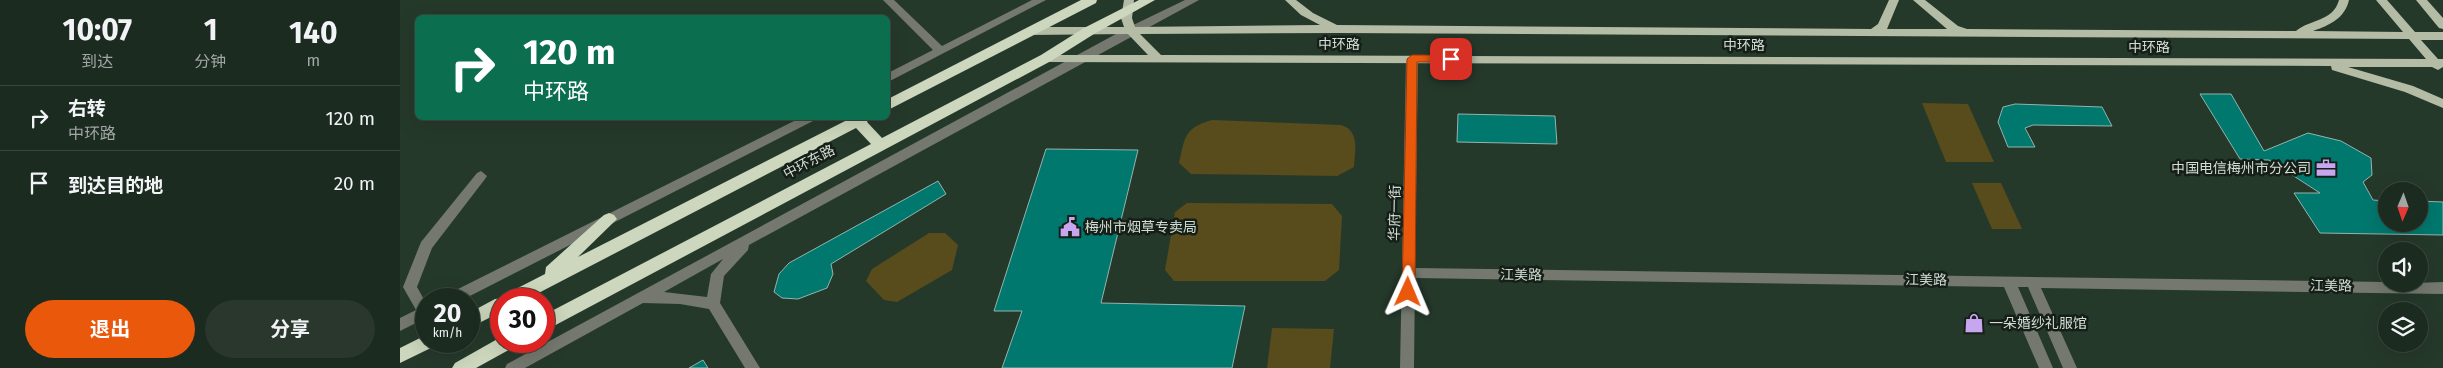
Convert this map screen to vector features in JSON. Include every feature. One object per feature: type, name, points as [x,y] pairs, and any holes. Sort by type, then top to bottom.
[{"type":"highway","points":[[890,103],[1091,0]]},
{"type":"highway","name":"中环东路","points":[[555,317],[1046,58],[1127,6],[1150,0]]},
{"type":"highway","name":"中环东路","points":[[532,288],[858,120]]},
{"type":"highway","points":[[861,120],[880,145]]},
{"type":"highway","points":[[539,284],[609,218]]},
{"type":"highway","points":[[400,356],[415,348]]},
{"type":"highway","points":[[461,368],[490,352]]},
{"type":"main road","points":[[1290,0],[1299,10],[1315,20],[1340,29]]},
{"type":"main road","points":[[1874,32],[1883,26],[1894,0]]},
{"type":"main road","points":[[1918,0],[1954,29],[1970,33]]},
{"type":"main road","points":[[2294,34],[2324,23],[2336,16],[2344,7],[2344,0]]},
{"type":"main road","points":[[2381,0],[2441,66]]},
{"type":"main road","points":[[2421,0],[2443,25]]},
{"type":"main road","points":[[1127,6],[1131,31],[1158,58]]},
{"type":"main road","name":"中环路","points":[[1030,31],[1340,29],[2412,36]]},
{"type":"main road","points":[[2412,36],[2443,36]]},
{"type":"main road","name":"中环路","points":[[1046,58],[2322,63],[2441,66]]},
{"type":"main road","points":[[2322,63],[2409,89],[2443,104]]},
{"type":"street","points":[[888,0],[941,50]]},
{"type":"street","points":[[890,77],[1041,0]]},
{"type":"street","points":[[512,368],[1131,31],[1194,0]]},
{"type":"street","name":"华府一街","points":[[1407,368],[1412,59]]},
{"type":"street","points":[[472,288],[805,120]]},
{"type":"street","points":[[415,295],[410,286],[426,246],[481,176]]},
{"type":"street","points":[[753,368],[713,304],[718,274],[754,236]]},
{"type":"street","name":"江美路","points":[[1409,273],[2443,288]]},
{"type":"street","points":[[2009,282],[2046,368]]},
{"type":"street","points":[[2032,282],[2070,368]]},
{"type":"street","points":[[635,301],[664,296],[684,297],[713,304]]},
{"type":"street","points":[[400,325],[415,317]]},
{"type":"shaded area","points":[[1922,103],[1968,104],[1994,162],[1946,162]]},
{"type":"shaded area","points":[[1212,120],[1341,125],[1347,128],[1354,136],[1354,167],[1337,176],[1191,174],[1179,163],[1185,140],[1187,135],[1196,126]]},
{"type":"shaded area","points":[[1972,183],[2001,183],[2022,229],[1992,229]]},
{"type":"shaded area","points":[[1187,203],[1332,204],[1342,216],[1339,270],[1325,281],[1174,281],[1165,270],[1175,212]]},
{"type":"shaded area","points":[[929,233],[945,233],[958,245],[952,270],[897,302],[884,300],[866,281],[872,269]]},
{"type":"shaded area","points":[[1272,328],[1334,329],[1330,368],[1267,368]]},
{"type":"building","name":"中国电信梅州市分公司","points":[[2200,94],[2231,94],[2264,151],[2308,133],[2341,141],[2371,158],[2372,175],[2363,182],[2373,200],[2378,200],[2378,232],[2428,232],[2428,201],[2443,202],[2443,235],[2320,233],[2294,193],[2320,193],[2269,160],[2240,159]]},
{"type":"building","points":[[2015,104],[2102,107],[2112,126],[2033,125],[2025,128],[2035,147],[2008,147],[1998,122],[2003,107]]},
{"type":"building","points":[[1458,114],[1555,116],[1557,144],[1457,142]]},
{"type":"building","name":"梅州市烟草专卖局","points":[[1046,149],[1138,150],[1101,303],[1245,306],[1232,368],[1002,368],[1022,311],[994,311]]},
{"type":"building","points":[[938,181],[946,194],[831,264],[833,274],[827,288],[798,299],[782,298],[774,292],[779,274],[789,263]]},
{"type":"building","points":[[703,360],[708,368],[689,368]]},
{"type":"place","name":"中国电信梅州市分公司","points":[[2326,168]]},
{"type":"place","name":"梅州市烟草专卖局","points":[[1070,227]]},
{"type":"place","name":"一朵婚纱礼服馆","points":[[1974,323]]},
{"type":"route","points":[[1408,292],[1412,59],[1451,59]]}]
